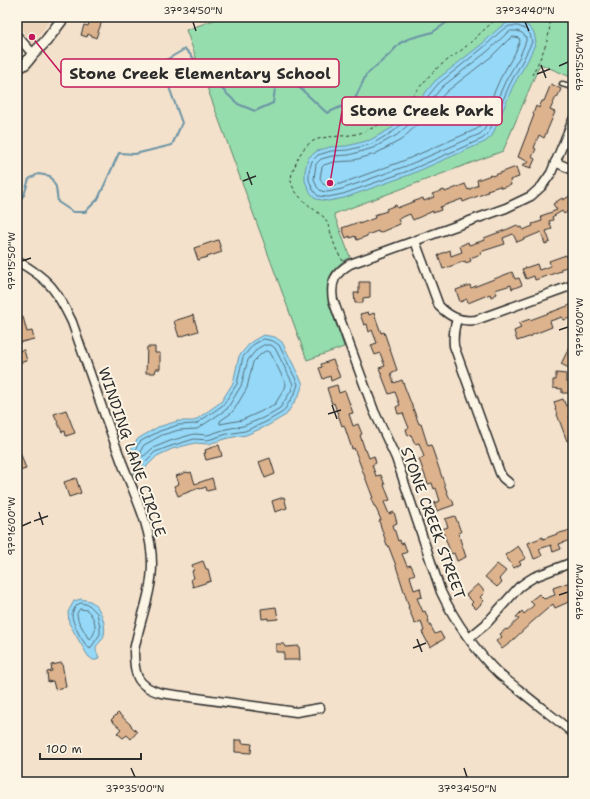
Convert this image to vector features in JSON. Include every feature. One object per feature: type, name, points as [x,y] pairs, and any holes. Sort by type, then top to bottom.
[{"type":"street","points":[[17,69],[26,63],[46,41],[64,17]]},
{"type":"street","points":[[17,36],[33,54]]},
{"type":"street","points":[[573,120],[550,173],[542,186],[531,196],[506,208],[415,241],[439,306],[445,312],[457,319],[468,321],[476,320],[573,285]]},
{"type":"street","points":[[555,162],[573,170]]},
{"type":"street","name":"STONE CREEK STREET","points":[[415,241],[350,264],[340,271],[332,287],[332,300],[374,411],[396,458],[441,592],[454,618],[499,674],[573,733]]},
{"type":"street","name":"WINDING LANE CIRCLE","points":[[17,261],[33,270],[48,282],[64,305],[72,322],[149,534],[152,554],[152,574],[134,651],[136,674],[139,681],[149,689],[161,693],[296,712],[320,708]]},
{"type":"street","points":[[457,319],[453,329],[454,346],[500,473],[509,483]]},
{"type":"street","points":[[469,638],[486,624],[519,587],[534,577],[573,562]]},
{"type":"lane","points":[[562,84],[573,87]]},
{"type":"path","points":[[343,261],[336,250],[325,218],[292,188],[291,176],[298,158],[304,148],[312,141],[319,139],[359,133],[394,115],[405,105],[432,73],[462,50],[499,17]]},
{"type":"path","points":[[532,75],[544,50],[550,26],[548,17]]},
{"type":"shaded area","points":[[17,17],[51,17],[32,45]]},
{"type":"green space","points":[[222,17],[573,17],[573,78],[540,64],[503,151],[334,214],[350,257],[334,269],[330,276],[327,291],[328,299],[344,347],[307,360],[186,30]]},
{"type":"water","points":[[509,22],[519,22],[528,26],[534,33],[536,42],[528,60],[513,86],[492,136],[485,142],[409,175],[344,198],[328,201],[316,199],[310,192],[305,181],[305,171],[308,158],[317,151],[330,147],[347,146],[370,140],[392,128],[412,109],[435,81],[482,44],[499,28]]},
{"type":"water","points":[[263,335],[275,337],[282,342],[303,384],[299,395],[286,415],[267,426],[246,435],[228,438],[208,444],[195,443],[172,449],[157,456],[147,466],[140,477],[134,473],[131,451],[133,444],[139,438],[158,427],[178,421],[194,421],[221,402],[233,383],[239,356],[251,342]]},
{"type":"water","points":[[81,599],[94,603],[100,611],[104,621],[105,631],[103,639],[96,647],[99,657],[97,660],[93,660],[88,656],[69,623],[68,612],[74,601]]},
{"type":"building","points":[[91,17],[102,21],[96,38],[88,34],[87,37],[81,35],[84,25],[88,26]]},
{"type":"building","points":[[551,84],[561,89],[550,110],[555,112],[544,138],[539,135],[534,148],[536,149],[532,157],[535,159],[531,168],[522,165],[529,162],[518,157],[536,106],[539,108],[542,101],[544,101]]},
{"type":"building","points":[[516,167],[519,177],[510,180],[511,185],[501,188],[500,186],[487,190],[488,192],[463,202],[462,199],[440,207],[441,210],[433,213],[433,211],[413,220],[410,214],[398,219],[400,224],[379,233],[378,231],[357,240],[355,236],[346,238],[342,228],[375,218],[374,215],[387,211],[386,209],[396,205],[397,208],[423,198],[424,201],[434,197],[432,194],[444,190],[445,192],[465,184],[468,190],[478,185],[477,180]]},
{"type":"building","points":[[573,194],[573,208],[564,214],[562,211],[552,217],[553,220],[549,221],[552,229],[546,231],[550,242],[545,244],[541,232],[517,242],[513,234],[503,238],[505,244],[480,252],[481,254],[470,258],[471,261],[466,263],[465,261],[443,269],[438,255],[450,250],[451,256],[462,252],[460,246],[468,242],[469,245],[485,240],[484,238],[517,225],[519,228],[522,227],[523,230],[533,226],[532,224],[542,221],[541,216],[557,210],[553,204],[562,198],[563,200]]},
{"type":"building","points":[[218,240],[222,252],[198,260],[194,248]]},
{"type":"building","points":[[566,255],[570,266],[560,269],[561,271],[535,280],[534,276],[526,279],[522,269],[537,264],[539,270],[551,266],[549,261]]},
{"type":"building","points":[[512,272],[515,279],[519,278],[522,285],[512,289],[511,285],[495,290],[497,294],[491,297],[490,294],[468,303],[467,299],[460,302],[456,290],[470,285],[471,288]]},
{"type":"building","points":[[359,282],[370,282],[370,297],[363,298],[363,303],[355,303],[354,293],[359,293]]},
{"type":"building","points":[[573,304],[573,317],[564,320],[562,317],[550,321],[552,327],[517,341],[514,331],[521,328],[519,323]]},
{"type":"building","points":[[368,312],[369,315],[374,313],[381,333],[384,332],[397,370],[391,373],[394,383],[402,380],[419,424],[421,424],[428,446],[431,445],[447,492],[454,505],[437,511],[434,503],[440,501],[436,488],[434,489],[432,483],[428,484],[419,459],[424,457],[419,443],[415,444],[411,435],[408,436],[406,429],[409,428],[403,413],[398,414],[396,407],[400,405],[395,392],[389,394],[379,368],[385,366],[380,353],[375,355],[371,345],[377,343],[372,330],[369,332],[367,324],[364,325],[360,314]]},
{"type":"building","points":[[193,315],[198,331],[179,337],[174,321]]},
{"type":"building","points":[[23,317],[27,332],[32,331],[34,339],[18,343],[17,319]]},
{"type":"building","points":[[147,347],[155,347],[155,353],[160,353],[160,369],[156,369],[155,373],[146,373]]},
{"type":"building","points":[[569,348],[573,350],[573,370],[561,364]]},
{"type":"building","points":[[24,350],[27,361],[17,363],[17,351]]},
{"type":"building","points":[[333,360],[340,377],[331,381],[330,376],[323,379],[319,368],[322,367],[321,364]]},
{"type":"building","points":[[556,373],[566,374],[566,382],[571,382],[571,393],[562,393],[562,389],[553,388],[553,380],[556,380]]},
{"type":"building","points":[[337,385],[339,393],[345,391],[353,413],[349,414],[353,426],[358,424],[362,434],[360,435],[369,458],[374,456],[376,463],[372,465],[376,476],[381,475],[385,485],[390,500],[384,502],[389,514],[394,512],[397,523],[393,525],[398,541],[400,540],[401,544],[404,543],[407,552],[402,554],[407,566],[411,565],[415,574],[410,576],[414,590],[420,588],[422,597],[417,598],[423,612],[425,611],[428,621],[435,634],[440,632],[444,639],[430,647],[422,632],[424,631],[421,621],[415,624],[408,607],[395,563],[379,521],[381,520],[371,499],[373,498],[354,448],[352,449],[344,425],[342,426],[334,403],[332,404],[327,388]]},
{"type":"building","points":[[563,399],[566,406],[570,404],[573,412],[573,415],[569,416],[573,427],[573,451],[568,440],[567,441],[555,409],[554,402]]},
{"type":"building","points":[[66,410],[75,433],[66,436],[65,431],[62,432],[54,414]]},
{"type":"building","points":[[219,445],[222,456],[206,460],[204,453],[206,453],[205,450]]},
{"type":"building","points":[[17,446],[26,469],[19,471],[17,468]]},
{"type":"building","points":[[270,458],[275,474],[265,478],[259,462]]},
{"type":"building","points":[[191,472],[195,484],[212,478],[215,489],[207,491],[206,487],[199,488],[178,496],[174,486],[179,484],[176,476]]},
{"type":"building","points":[[76,478],[81,493],[69,497],[64,482]]},
{"type":"building","points":[[284,497],[287,508],[275,512],[272,501]]},
{"type":"building","points":[[455,516],[461,532],[458,533],[466,557],[457,561],[454,553],[451,554],[442,529],[448,527],[445,519]]},
{"type":"building","points":[[573,529],[573,539],[559,544],[561,549],[553,552],[551,545],[539,549],[542,556],[534,559],[528,543],[543,537],[543,539]]},
{"type":"building","points":[[518,546],[526,558],[519,562],[521,564],[514,568],[505,555]]},
{"type":"building","points":[[203,561],[206,569],[208,569],[211,581],[193,587],[191,579],[194,578],[192,571],[194,570],[192,565]]},
{"type":"building","points":[[497,564],[506,571],[499,579],[502,582],[497,587],[485,577]]},
{"type":"building","points":[[573,581],[573,600],[555,608],[553,604],[502,649],[496,641],[502,637],[500,634],[519,619],[516,617],[522,611],[524,614],[534,605],[530,601],[539,594],[544,599],[555,595],[553,588]]},
{"type":"building","points":[[478,584],[485,592],[480,597],[484,601],[476,609],[471,604],[473,602],[466,595]]},
{"type":"building","points":[[276,607],[278,619],[262,619],[261,609]]},
{"type":"building","points":[[276,644],[284,644],[285,647],[299,646],[300,660],[284,660],[284,652],[276,652]]},
{"type":"building","points":[[62,663],[66,687],[55,689],[53,681],[48,682],[47,672],[52,671],[51,665]]},
{"type":"building","points":[[118,713],[137,732],[131,739],[127,735],[123,738],[117,733],[121,729],[111,720]]},
{"type":"building","points":[[235,740],[242,740],[242,743],[252,744],[251,753],[235,752]]},
{"type":"waterway","points":[[17,204],[24,195],[29,179],[38,174],[50,176],[56,187],[58,202],[73,212],[85,212],[98,199],[119,153],[135,154],[172,145],[182,123],[169,87],[166,60],[185,49],[238,104],[255,111],[273,103],[276,82],[284,79],[301,89],[327,113],[354,101],[366,75],[400,43],[408,39],[433,32],[449,21],[458,17]]},
{"type":"place","name":"Stone Creek Elementary School","points":[[32,37]]},
{"type":"place","name":"Stone Creek Park","points":[[330,183]]}]
